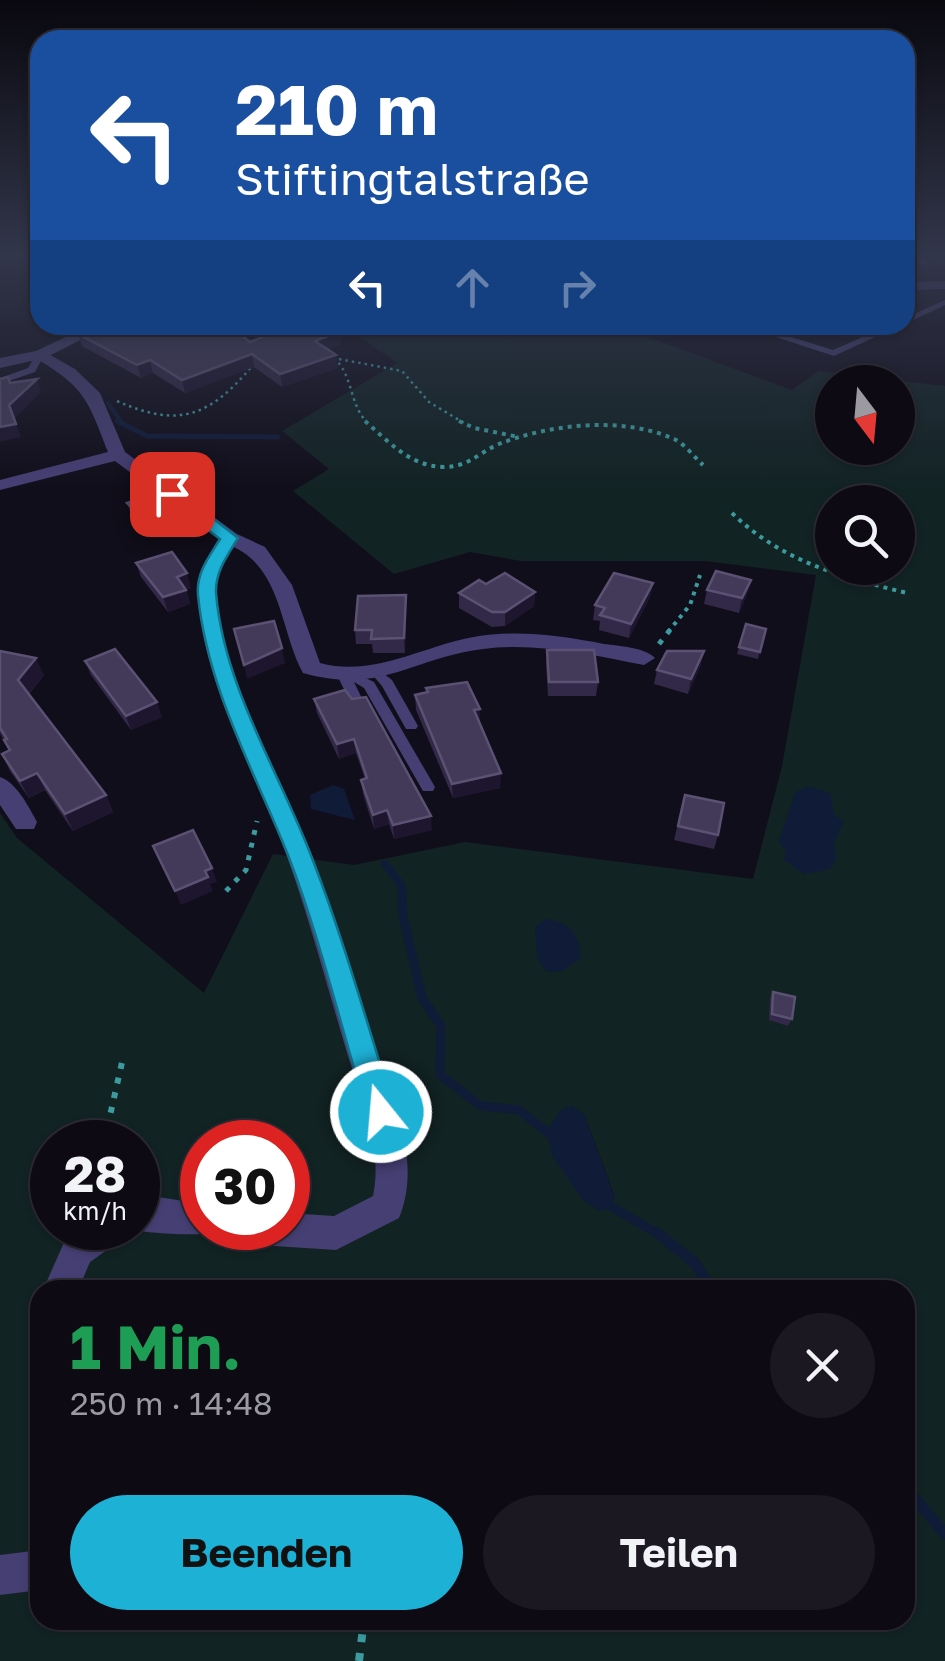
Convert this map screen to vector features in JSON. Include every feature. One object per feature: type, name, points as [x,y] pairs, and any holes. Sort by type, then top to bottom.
[{"type":"street","points":[[0,363],[40,355],[83,335]]},
{"type":"street","points":[[40,355],[70,372],[94,396],[118,455],[230,538],[258,551],[282,585],[312,668],[360,676],[477,643],[525,639],[644,658]]},
{"type":"street","points":[[0,485],[118,455]]},
{"type":"street","points":[[230,538],[212,566],[207,590],[216,648],[242,725],[300,858],[381,1112],[394,1172],[386,1206],[336,1233],[310,1231]]},
{"type":"street","points":[[0,786],[25,822]]},
{"type":"street","points":[[64,1280],[78,1250]]},
{"type":"street","points":[[0,1575],[30,1571]]},
{"type":"lane","points":[[776,335],[834,353],[874,335]]},
{"type":"lane","points":[[0,372],[28,367],[40,355]]},
{"type":"lane","points":[[0,381],[32,370],[40,355]]},
{"type":"lane","points":[[358,707],[360,676]]},
{"type":"lane","points":[[360,676],[387,683],[410,726]]},
{"type":"lane","points":[[360,676],[428,787]]},
{"type":"path","points":[[522,438],[474,428],[449,416],[428,402],[402,371],[333,357],[346,370],[359,414],[405,457],[442,468],[470,464],[496,445],[593,426],[642,430],[676,440],[703,465]]},
{"type":"path","points":[[94,396],[124,402],[146,414],[185,416],[226,398],[242,375],[264,359]]},
{"type":"path","points":[[732,514],[779,554],[824,572],[907,593]]},
{"type":"path","points":[[644,658],[690,605],[700,574]]},
{"type":"path","points":[[226,892],[239,884],[248,865],[257,825],[255,809]]},
{"type":"path","points":[[109,1120],[123,1058]]},
{"type":"path","points":[[359,1661],[363,1630]]},
{"type":"shaded area","points":[[357,335],[642,335],[792,390],[815,373],[815,465],[915,465],[915,382],[945,386],[945,1661],[0,1661],[0,813],[17,838],[204,993],[273,854],[354,865],[465,842],[753,879],[782,766],[815,581],[815,585],[915,585],[915,485],[815,485],[815,575],[705,561],[521,561],[470,552],[394,574],[293,491],[329,469],[282,431],[397,363]],"holes":[[[584,1114],[615,1197],[549,1142],[549,1135]]]},
{"type":"water","points":[[333,785],[344,789],[355,820],[311,809],[310,795]]},
{"type":"water","points":[[807,786],[830,793],[834,815],[844,821],[834,843],[836,860],[830,869],[804,874],[784,860],[786,851],[779,841],[795,793]]},
{"type":"water","points":[[546,919],[568,927],[578,943],[580,959],[562,971],[547,972],[537,958],[535,927]]},
{"type":"water","points":[[572,1106],[584,1114],[615,1198],[608,1208],[599,1211],[582,1199],[552,1156],[547,1130],[562,1109]]},
{"type":"building","points":[[80,335],[241,335],[250,342],[267,335],[330,335],[315,341],[336,355],[280,374],[252,354],[182,380],[150,360],[137,365]]},
{"type":"building","points":[[8,377],[10,383],[37,379],[9,405],[16,424],[0,427],[0,379]]},
{"type":"building","points":[[163,490],[182,504],[143,519],[127,503]]},
{"type":"building","points":[[172,552],[187,573],[177,577],[186,590],[163,597],[136,563]]},
{"type":"building","points":[[716,571],[751,580],[742,598],[707,590]]},
{"type":"building","points":[[505,573],[535,592],[505,612],[492,612],[459,593],[479,580],[486,584]]},
{"type":"building","points":[[614,573],[653,583],[631,624],[600,615],[605,608],[595,605]]},
{"type":"building","points":[[406,595],[404,638],[371,639],[372,630],[355,630],[358,596]]},
{"type":"building","points":[[274,621],[282,648],[244,665],[234,629]]},
{"type":"building","points":[[746,624],[766,629],[760,652],[739,647]]},
{"type":"building","points":[[115,649],[157,702],[126,716],[85,661]]},
{"type":"building","points":[[547,650],[594,650],[598,682],[549,682]]},
{"type":"building","points":[[0,651],[36,658],[18,680],[106,795],[65,814],[37,773],[20,781],[2,754],[10,750],[0,728]]},
{"type":"building","points":[[667,651],[704,651],[691,679],[657,670]]},
{"type":"building","points":[[467,682],[480,709],[474,710],[501,773],[452,784],[415,695],[428,692],[426,688]]},
{"type":"building","points":[[345,690],[352,699],[366,697],[431,816],[393,825],[387,810],[373,815],[361,780],[367,778],[354,739],[337,744],[314,699]]},
{"type":"building","points":[[685,795],[724,803],[718,835],[678,826]]},
{"type":"building","points":[[193,830],[212,868],[205,871],[208,877],[175,891],[153,846]]},
{"type":"building","points":[[773,992],[795,997],[792,1019],[772,1014]]},
{"type":"waterway","points":[[108,403],[122,423]]},
{"type":"waterway","points":[[117,421],[147,436],[278,437]]},
{"type":"waterway","points":[[385,864],[402,886],[402,895]]},
{"type":"waterway","points":[[402,895],[403,916],[422,998],[441,1026],[440,1075],[481,1106],[519,1110],[553,1137]]},
{"type":"waterway","points":[[605,1203],[659,1235]]},
{"type":"waterway","points":[[656,1232],[659,1235]]},
{"type":"waterway","points":[[659,1235],[695,1263],[705,1280]]},
{"type":"waterway","points":[[915,1499],[945,1534]]},
{"type":"route","points":[[172,494],[230,538],[212,566],[207,590],[216,648],[242,725],[300,858],[381,1112]]}]
